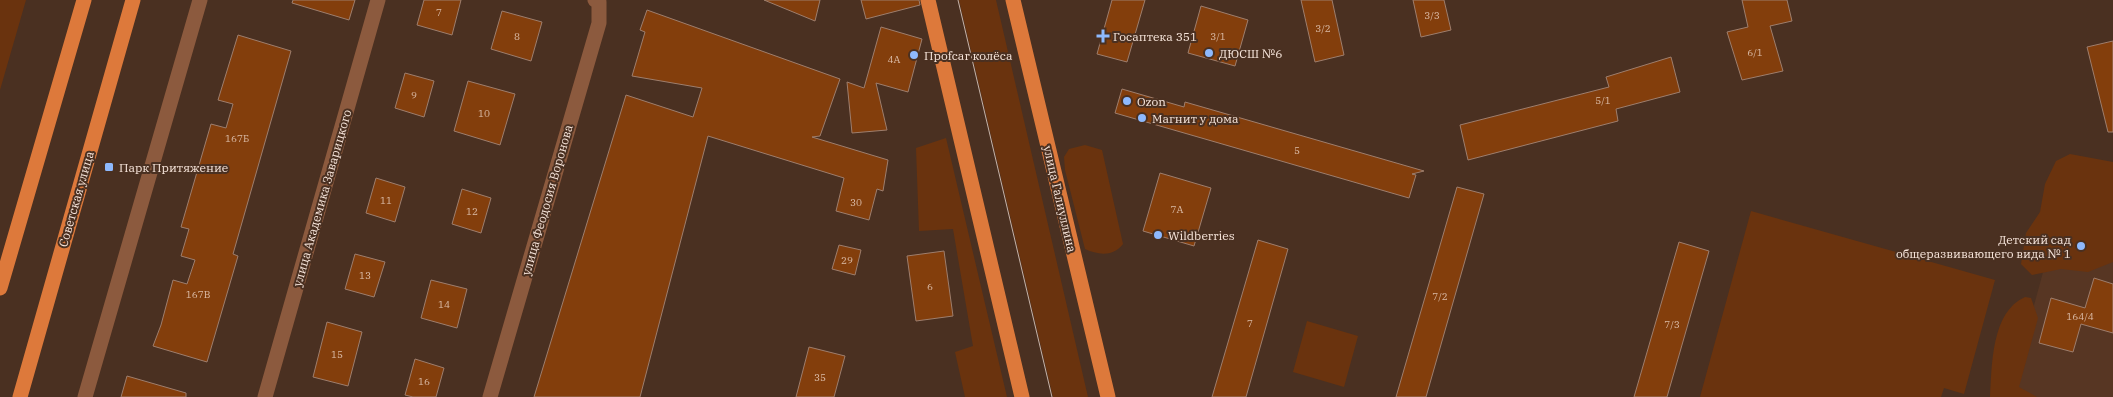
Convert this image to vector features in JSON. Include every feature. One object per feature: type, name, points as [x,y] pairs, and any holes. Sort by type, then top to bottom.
[{"type":"main road","points":[[0,288],[84,0]]},
{"type":"main road","name":"Советская улица","points":[[20,397],[133,0]]},
{"type":"main road","points":[[928,0],[1022,397]]},
{"type":"main road","name":"улица Галиуллина","points":[[1013,0],[1108,397]]},
{"type":"street","points":[[85,397],[200,0]]},
{"type":"street","name":"улица Академика Заварицкого","points":[[265,397],[378,0]]},
{"type":"street","name":"улица Феодосия Воронова","points":[[490,397],[599,23],[597,1]]},
{"type":"shaded area","points":[[0,0],[26,0],[0,90]]},
{"type":"shaded area","points":[[959,0],[996,0],[1088,397],[1053,397]]},
{"type":"shaded area","points":[[946,138],[1007,397],[965,397],[955,352],[973,346],[953,229],[919,231],[916,148]]},
{"type":"shaded area","points":[[1085,145],[1102,150],[1123,244],[1110,253],[1095,253],[1085,249],[1065,170],[1064,157],[1069,149]]},
{"type":"shaded area","points":[[2070,154],[2113,162],[2113,262],[2088,272],[2061,269],[2032,275],[2021,264],[2026,233],[2040,212],[2045,184],[2056,161]]},
{"type":"shaded area","name":"Детский сад общеразвивающего вида № 1","points":[[2069,177],[2113,189],[2113,397],[2009,397]]},
{"type":"shaded area","points":[[1751,211],[1995,280],[1964,394],[1944,388],[1941,397],[1700,397]]},
{"type":"shaded area","points":[[2025,297],[2031,298],[2038,318],[2019,387],[2037,397],[1990,397],[1995,341],[2005,315],[2014,304]]},
{"type":"shaded area","points":[[1307,321],[1358,336],[1344,387],[1293,372]]},
{"type":"building","points":[[293,0],[355,0],[349,20],[292,3]]},
{"type":"building","points":[[424,0],[461,0],[452,35],[417,25]]},
{"type":"building","points":[[764,0],[820,0],[815,21]]},
{"type":"building","points":[[861,0],[919,0],[920,5],[866,19]]},
{"type":"building","points":[[1112,0],[1145,0],[1127,62],[1097,54]]},
{"type":"building","points":[[1301,0],[1332,0],[1344,55],[1315,62]]},
{"type":"building","points":[[1413,0],[1444,0],[1451,30],[1421,37]]},
{"type":"building","points":[[1742,0],[1787,0],[1792,21],[1770,26],[1783,71],[1742,80],[1727,32],[1748,27]]},
{"type":"building","points":[[1201,6],[1248,20],[1235,66],[1188,53]]},
{"type":"building","points":[[647,10],[840,79],[820,136],[812,137],[888,160],[883,191],[877,189],[869,220],[836,211],[844,178],[708,136],[640,397],[534,397],[626,95],[693,117],[702,88],[632,76],[645,32],[640,30]]},
{"type":"building","points":[[502,11],[542,22],[531,61],[491,49]]},
{"type":"building","points":[[881,27],[922,39],[908,92],[876,83],[887,130],[852,133],[847,82],[864,88]]},
{"type":"building","points":[[238,35],[291,51],[233,254],[238,256],[207,362],[153,346],[161,325],[173,280],[187,284],[195,260],[181,256],[189,229],[181,227],[211,124],[226,128],[233,104],[218,100]]},
{"type":"building","points":[[2113,41],[2113,132],[2108,132],[2087,47]]},
{"type":"building","points":[[1671,57],[1680,92],[1616,109],[1618,121],[1468,160],[1460,125],[1609,87],[1606,77]]},
{"type":"building","points":[[405,73],[434,81],[424,117],[395,108]]},
{"type":"building","points":[[468,81],[515,94],[500,145],[454,131]]},
{"type":"building","points":[[1122,89],[1184,107],[1185,102],[1424,171],[1412,174],[1416,175],[1409,198],[1115,113]]},
{"type":"building","points":[[1160,173],[1211,188],[1194,246],[1143,231]]},
{"type":"building","points":[[376,178],[405,187],[395,222],[366,213]]},
{"type":"building","points":[[1457,187],[1484,194],[1426,397],[1396,397]]},
{"type":"building","points":[[462,189],[491,198],[481,233],[452,224]]},
{"type":"building","points":[[1258,240],[1288,249],[1246,397],[1212,397]]},
{"type":"building","points":[[1679,242],[1709,251],[1667,397],[1634,397]]},
{"type":"building","points":[[839,245],[861,250],[855,275],[832,269]]},
{"type":"building","points":[[944,251],[953,316],[916,321],[907,256]]},
{"type":"building","points":[[355,254],[385,262],[374,297],[345,289]]},
{"type":"building","points":[[2094,278],[2113,284],[2113,333],[2081,324],[2073,352],[2039,343],[2051,298],[2085,308]]},
{"type":"building","points":[[431,280],[467,289],[457,328],[421,318]]},
{"type":"building","points":[[327,322],[362,332],[348,386],[313,377]]},
{"type":"building","points":[[809,347],[845,356],[834,397],[796,397]]},
{"type":"building","points":[[415,359],[444,368],[436,397],[405,395]]},
{"type":"building","points":[[127,376],[186,393],[186,397],[121,397]]},
{"type":"tram line","points":[[958,0],[1052,397]]},
{"type":"place","name":"Госаптека 351","points":[[1103,36]]},
{"type":"place","name":"ДЮСШ №6","points":[[1209,53]]},
{"type":"place","name":"Проfcar колёса","points":[[914,55]]},
{"type":"place","name":"Ozon","points":[[1127,101]]},
{"type":"place","name":"Магнит у дома","points":[[1142,118]]},
{"type":"place","name":"Парк Притяжение","points":[[109,167]]},
{"type":"place","name":"Wildberries","points":[[1158,235]]},
{"type":"place","name":"Детский сад общеразвивающего вида № 1","points":[[2081,246]]}]
